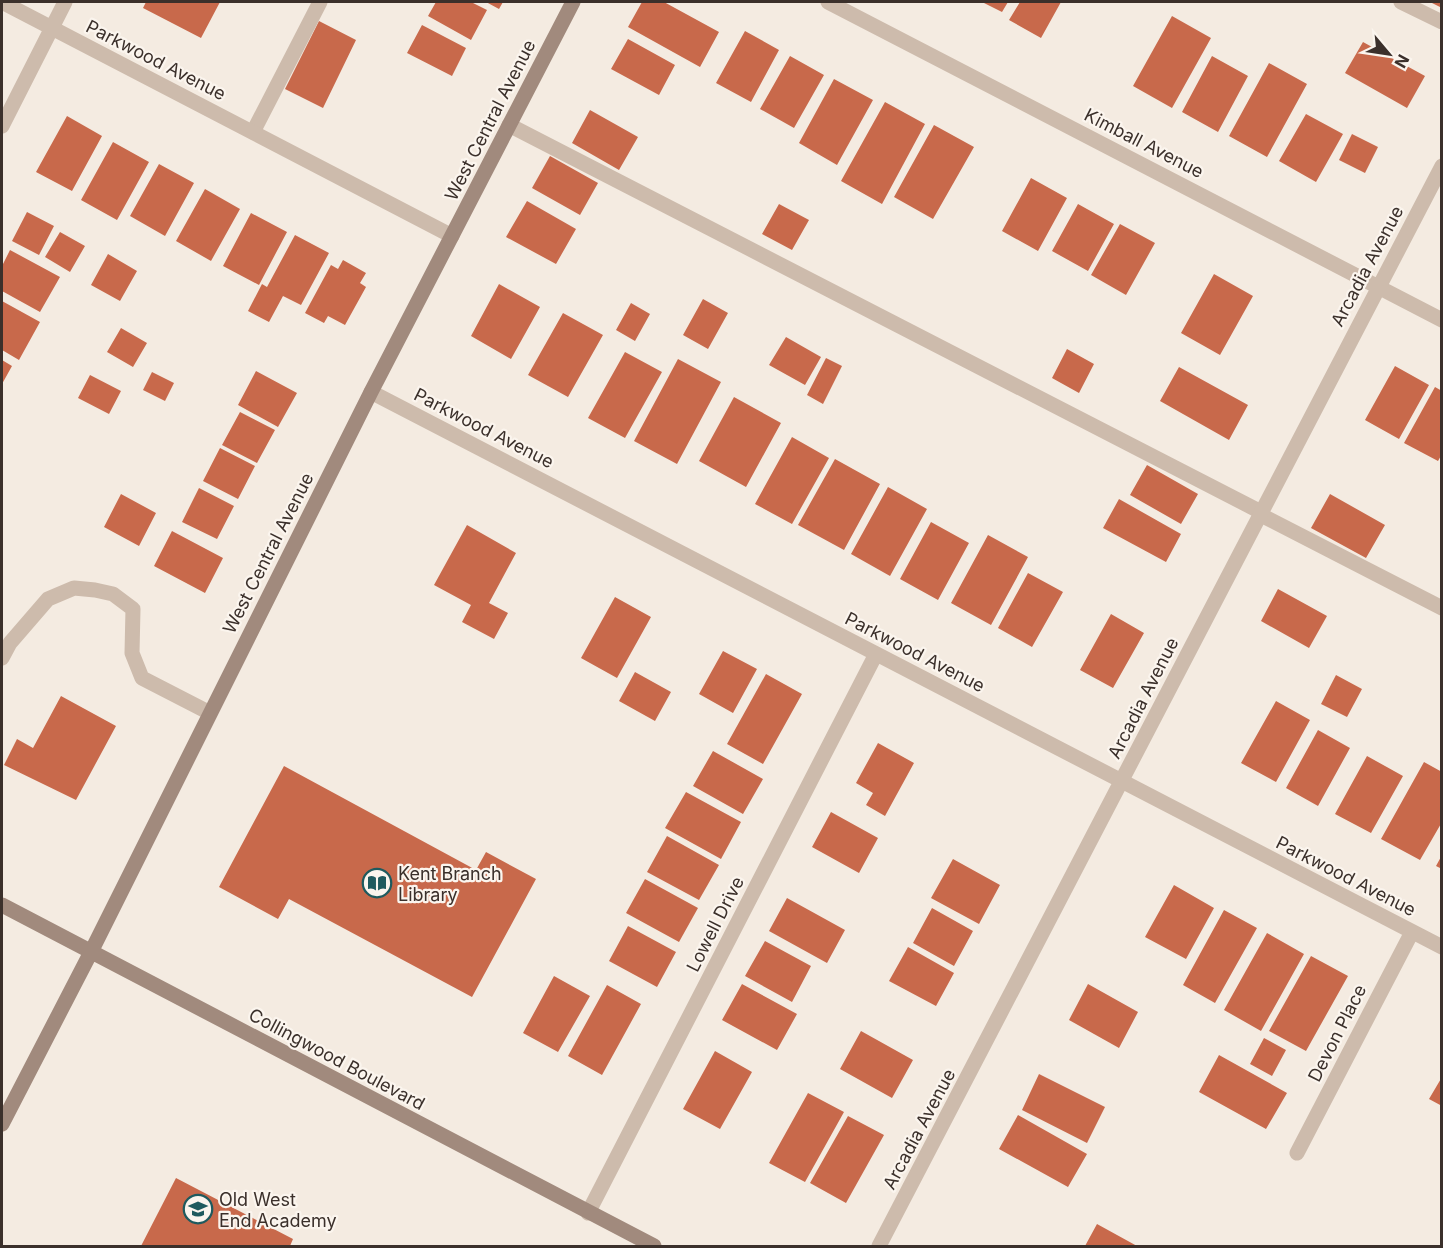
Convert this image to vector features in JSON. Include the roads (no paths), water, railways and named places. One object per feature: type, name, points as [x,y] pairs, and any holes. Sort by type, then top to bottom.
[{"type":"main road","name":"West Central Avenue","points":[[2,1124],[91,952],[370,392],[573,2]]},
{"type":"main road","name":"Collingwood Boulevard","points":[[2,905],[654,1246]]},
{"type":"street","name":"Parkwood Avenue","points":[[2,2],[452,236]]},
{"type":"street","points":[[2,126],[65,2]]},
{"type":"street","points":[[253,132],[320,2]]},
{"type":"street","name":"Kimball Avenue","points":[[828,2],[1442,320]]},
{"type":"street","points":[[1401,2],[1442,22]]},
{"type":"street","points":[[509,125],[1442,608]]},
{"type":"street","name":"Arcadia Avenue","points":[[879,1246],[1442,166]]},
{"type":"street","name":"Parkwood Avenue","points":[[370,392],[1442,947]]},
{"type":"street","points":[[2,658],[10,644],[48,599],[74,588],[113,594],[133,609],[132,653],[142,678],[210,713]]},
{"type":"street","name":"Lowell Drive","points":[[588,1213],[876,654]]},
{"type":"street","name":"Devon Place","points":[[1297,1153],[1412,932]]},
{"type":"place","name":"Kent Branch Library","points":[[377,883]]},
{"type":"place","name":"Old West End Academy","points":[[198,1209]]}]
